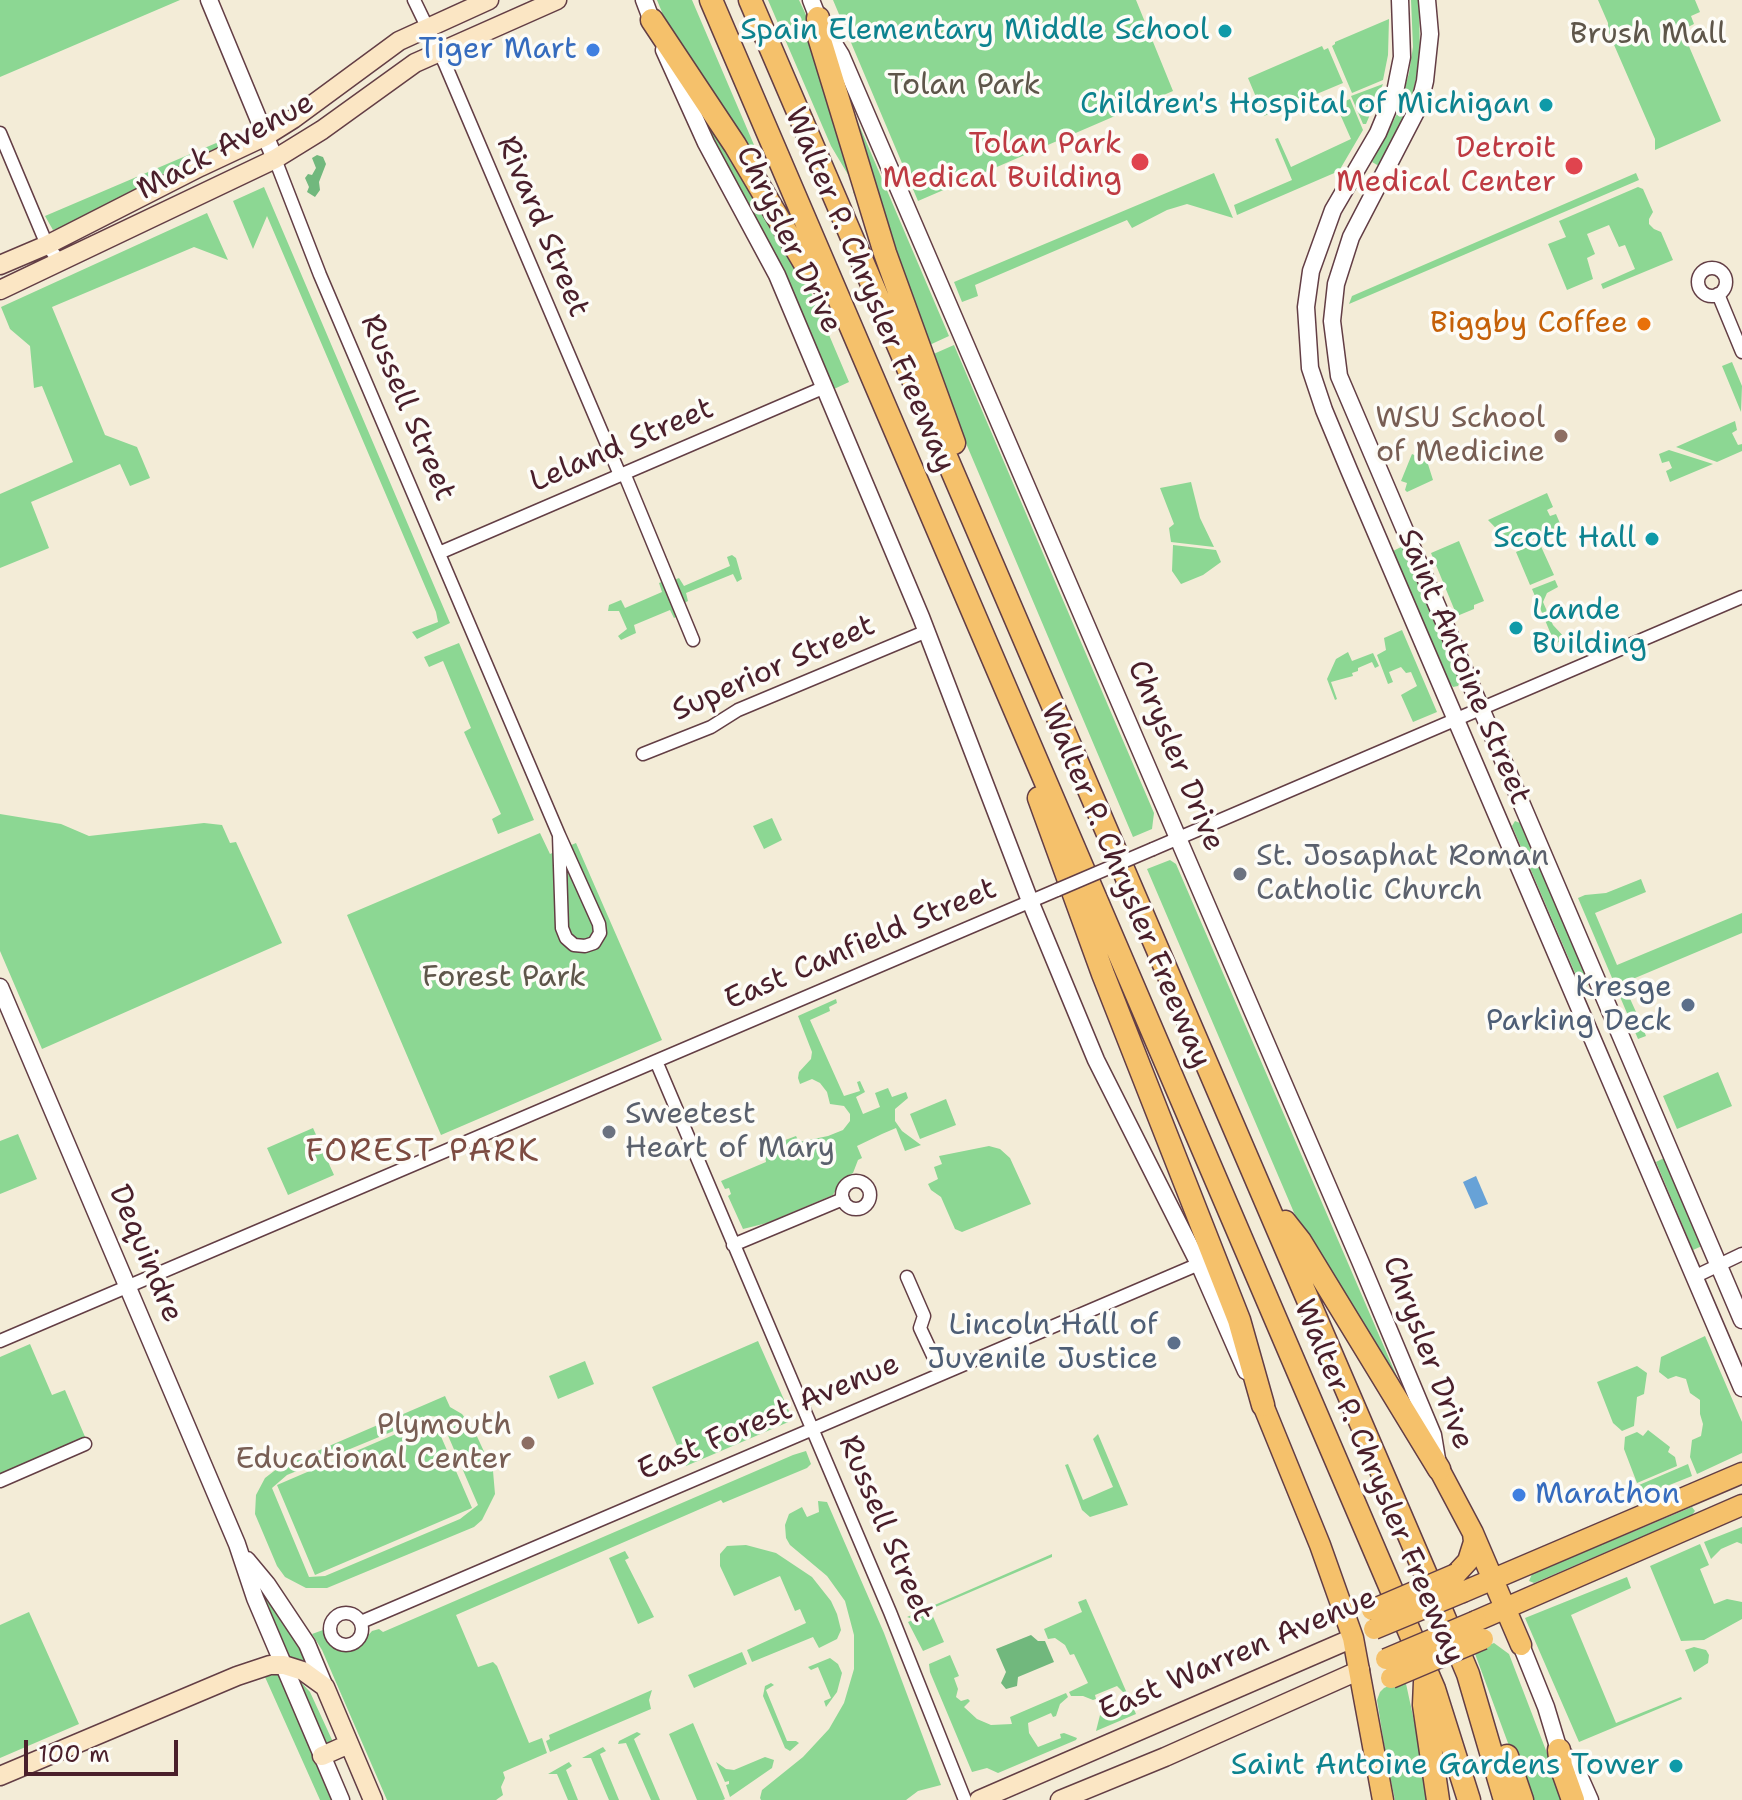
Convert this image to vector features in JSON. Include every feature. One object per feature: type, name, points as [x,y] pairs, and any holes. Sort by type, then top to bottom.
[{"type":"highway","name":"Walter P. Chrysler Freeway","points":[[711,0],[1425,1671],[1450,1736],[1469,1800]]},
{"type":"highway","name":"Walter P. Chrysler Freeway","points":[[750,0],[1468,1674],[1505,1800]]},
{"type":"highway","points":[[815,9],[819,37],[885,253],[976,499],[984,549]]},
{"type":"highway","points":[[648,10],[735,145],[804,262],[848,317]]},
{"type":"highway","points":[[1016,709],[1031,776],[1103,974],[1239,1320],[1263,1405]]},
{"type":"highway","points":[[1265,1196],[1300,1241],[1439,1469]]},
{"type":"highway","points":[[1425,1671],[1424,1705],[1438,1800]]},
{"type":"highway","points":[[1468,1674],[1495,1717],[1522,1800]]},
{"type":"highway","points":[[1559,1750],[1573,1800]]},
{"type":"main road","name":"Mack Avenue","points":[[0,265],[47,245],[266,136],[385,50],[426,27],[489,0]]},
{"type":"main road","name":"Mack Avenue","points":[[0,290],[275,159],[322,130],[395,76],[438,51],[557,0]]},
{"type":"main road","points":[[385,50],[394,61],[395,76]]},
{"type":"main road","points":[[306,109],[310,125],[322,130]]},
{"type":"main road","points":[[228,153],[241,154],[246,161],[246,169],[241,176]]},
{"type":"main road","name":"Chrysler Drive","points":[[1263,1405],[1353,1638],[1383,1800]]},
{"type":"main road","name":"Chrysler Drive","points":[[1439,1469],[1473,1533],[1521,1645]]},
{"type":"main road","points":[[1473,1533],[1474,1542],[1459,1583],[1492,1579],[1742,1473]]},
{"type":"main road","points":[[1688,1496],[1699,1509],[1695,1526]]},
{"type":"main road","points":[[1521,1645],[1480,1630],[1505,1608],[1742,1505]]},
{"type":"main road","points":[[1523,1566],[1522,1583],[1532,1596]]},
{"type":"main road","name":"East Warren Avenue","points":[[979,1800],[1353,1638],[1373,1619],[1459,1583]]},
{"type":"main road","points":[[1335,1586],[1348,1603],[1373,1619]]},
{"type":"main road","name":"East Warren Avenue","points":[[1060,1800],[1360,1670],[1388,1669],[1480,1630]]},
{"type":"main road","points":[[1308,1658],[1320,1667],[1323,1676],[1318,1687]]},
{"type":"main road","points":[[0,1776],[246,1672],[270,1665],[284,1665],[303,1671],[325,1687]]},
{"type":"main road","points":[[1366,1703],[1369,1693],[1388,1669]]},
{"type":"main road","name":"Dequindre","points":[[325,1687],[373,1800]]},
{"type":"main road","points":[[1096,1783],[1089,1764],[1093,1756],[1133,1734]]},
{"type":"main road","points":[[322,1756],[349,1744]]},
{"type":"street","name":"Russell Street","points":[[209,0],[320,275],[599,924],[600,933],[594,943],[585,946],[574,945],[566,938],[562,928],[559,835]]},
{"type":"street","name":"Rivard Street","points":[[414,0],[693,640]]},
{"type":"street","name":"Saint Antoine Street","points":[[1400,0],[1403,31],[1401,72],[1387,115],[1333,210],[1314,259],[1306,323],[1310,368],[1329,423],[1742,1388]]},
{"type":"street","name":"Saint Antoine Street","points":[[1427,0],[1430,34],[1419,106],[1344,255],[1336,284],[1332,321],[1339,376],[1742,1320]]},
{"type":"street","name":"Chrysler Drive","points":[[815,9],[841,55],[1178,838],[1433,1435],[1439,1469]]},
{"type":"street","name":"Chrysler Drive","points":[[648,10],[683,96],[777,275],[825,387],[927,631],[1030,901],[1106,1082],[1199,1264],[1230,1339],[1263,1405]]},
{"type":"street","points":[[0,133],[5,158],[47,245],[60,262]]},
{"type":"street","points":[[1357,171],[1377,185]]},
{"type":"street","points":[[1718,294],[1742,352]]},
{"type":"street","points":[[1306,323],[1332,321]]},
{"type":"street","name":"Leland Street","points":[[439,553],[825,387]]},
{"type":"street","points":[[1329,423],[1345,419],[1364,461],[1388,492]]},
{"type":"street","points":[[1349,470],[1371,495],[1386,532],[1395,534],[1403,530]]},
{"type":"street","name":"East Canfield Street","points":[[0,1341],[1742,597]]},
{"type":"street","name":"Superior Street","points":[[643,754],[711,727],[738,710],[927,631]]},
{"type":"street","points":[[1499,822],[1524,811]]},
{"type":"street","name":"Dequindre","points":[[0,987],[237,1544],[255,1598],[341,1800]]},
{"type":"street","points":[[1570,987],[1586,994],[1600,988]]},
{"type":"street","points":[[1582,1016],[1591,1012],[1601,1016],[1624,1071],[1646,1095]]},
{"type":"street","name":"Russell Street","points":[[656,1061],[965,1800]]},
{"type":"street","points":[[1605,1069],[1628,1098],[1649,1145],[1666,1143]]},
{"type":"street","points":[[733,1245],[843,1199]]},
{"type":"street","points":[[1694,1277],[1742,1254]]},
{"type":"street","name":"East Forest Avenue","points":[[361,1622],[1199,1264]]},
{"type":"street","points":[[907,1277],[924,1316],[920,1328],[941,1373]]},
{"type":"street","points":[[0,1481],[85,1444]]},
{"type":"street","name":"Dequindre","points":[[237,1544],[307,1644],[325,1687]]},
{"type":"street","name":"Chrysler Drive","points":[[1521,1645],[1546,1707],[1559,1750],[1574,1764],[1590,1800]]},
{"type":"green space","points":[[0,0],[180,0],[0,77]]},
{"type":"green space","points":[[657,0],[692,0],[778,201],[666,22]]},
{"type":"green space","points":[[768,0],[799,0],[806,15],[863,200],[859,203],[853,192],[856,188],[831,146]]},
{"type":"green space","name":"Tolan Park","points":[[833,0],[1136,0],[1173,91],[918,201]]},
{"type":"green space","points":[[1411,0],[1419,0],[1420,60],[1410,105],[1379,166],[1372,162],[1398,112],[1409,73],[1413,47]]},
{"type":"green space","name":"Brush Mall","points":[[1598,0],[1695,0],[1700,12],[1691,16],[1694,24],[1682,30],[1721,121],[1655,150],[1655,139],[1608,31],[1608,23]]},
{"type":"green space","points":[[1389,19],[1388,55],[1383,80],[1352,93],[1332,46]]},
{"type":"green space","points":[[1322,46],[1324,50],[1328,48],[1343,83],[1264,116],[1248,78]]},
{"type":"green space","points":[[1383,84],[1366,124],[1363,124],[1351,96]]},
{"type":"green space","points":[[842,85],[949,336],[923,348]]},
{"type":"green space","points":[[688,90],[807,283],[849,382],[834,389],[789,282]]},
{"type":"green space","points":[[1350,99],[1363,130],[1339,171],[1237,215],[1234,205],[1292,180],[1275,139],[1278,138],[1291,167],[1351,139],[1336,105]]},
{"type":"green space","points":[[242,132],[245,136],[242,139],[59,228],[53,230],[45,216]]},
{"type":"green space","points":[[317,155],[323,157],[326,164],[319,182],[320,190],[315,197],[307,192],[309,187],[305,178],[308,174],[312,175],[316,168],[312,158]]},
{"type":"green space","points":[[1214,173],[1233,218],[1187,204],[1167,210],[1132,228],[1127,220],[975,285],[978,296],[962,302],[954,282]]},
{"type":"green space","points":[[1636,173],[1639,180],[1349,304],[1352,296]]},
{"type":"green space","points":[[264,187],[450,623],[417,639],[412,632],[438,622],[436,612],[267,216],[253,249],[233,201]]},
{"type":"green space","points":[[1638,187],[1643,189],[1653,212],[1649,224],[1661,232],[1673,260],[1603,289],[1601,284],[1635,269],[1625,245],[1619,247],[1609,225],[1587,234],[1595,254],[1587,258],[1593,279],[1567,290],[1548,244],[1566,237],[1559,221]]},
{"type":"green space","points":[[207,213],[228,260],[194,247],[52,307],[105,435],[137,447],[150,478],[130,486],[120,464],[31,502],[49,548],[0,568],[0,494],[73,462],[42,386],[34,388],[30,346],[10,329],[1,307]]},
{"type":"green space","points":[[954,345],[1154,813],[1152,829],[1133,837],[929,356]]},
{"type":"green space","points":[[1732,362],[1742,386],[1741,412],[1722,366]]},
{"type":"green space","points":[[1735,421],[1737,430],[1732,433],[1738,445],[1742,444],[1742,451],[1717,462],[1676,447]]},
{"type":"green space","points":[[1669,450],[1713,464],[1670,482],[1666,471],[1672,468],[1669,461],[1662,463],[1659,454]]},
{"type":"green space","points":[[1412,454],[1427,461],[1433,480],[1407,492],[1407,483],[1401,481]]},
{"type":"green space","points":[[1191,482],[1200,518],[1214,547],[1171,542],[1169,528],[1174,524],[1160,488]]},
{"type":"green space","points":[[1547,493],[1553,507],[1547,510],[1550,516],[1556,514],[1562,528],[1514,547],[1488,520]]},
{"type":"green space","points":[[1459,541],[1484,601],[1457,616],[1431,553]]},
{"type":"green space","points":[[1539,542],[1554,575],[1530,585],[1516,552]]},
{"type":"green space","points":[[1173,545],[1216,550],[1221,562],[1203,575],[1181,584],[1172,571]]},
{"type":"green space","points":[[1403,546],[1460,681],[1458,686],[1453,687],[1450,683],[1393,551]]},
{"type":"green space","points":[[732,555],[736,558],[742,579],[737,582],[733,574],[686,593],[688,601],[684,603],[674,580],[679,578],[684,586],[730,566],[727,557]]},
{"type":"green space","points":[[1555,580],[1558,587],[1547,593],[1543,602],[1553,625],[1566,639],[1557,643],[1560,656],[1532,589]]},
{"type":"green space","points":[[664,581],[678,616],[674,618],[670,610],[634,625],[636,633],[621,640],[618,636],[627,629],[619,611],[608,611],[609,605],[621,600],[625,608],[662,592],[659,583]]},
{"type":"green space","points":[[1402,630],[1437,712],[1413,722],[1401,695],[1417,686],[1411,672],[1406,673],[1401,667],[1389,672],[1393,682],[1388,684],[1377,655],[1386,650],[1384,638]]},
{"type":"green space","points":[[459,643],[534,820],[498,834],[492,819],[501,814],[464,732],[471,728],[443,661],[429,667],[424,657]]},
{"type":"green space","points":[[1348,652],[1352,661],[1373,653],[1379,666],[1375,668],[1372,662],[1358,668],[1352,673],[1353,676],[1331,682],[1335,700],[1327,679],[1336,659]]},
{"type":"green space","points":[[0,814],[61,824],[89,836],[204,823],[222,825],[230,843],[236,842],[282,943],[42,1049],[0,951]]},
{"type":"green space","points":[[772,818],[782,840],[764,849],[753,826]]},
{"type":"green space","points":[[1515,821],[1520,823],[1589,983],[1585,989],[1581,987],[1512,826]]},
{"type":"green space","name":"Forest Park","points":[[540,833],[550,854],[576,843],[662,1040],[441,1135],[347,915]]},
{"type":"green space","points":[[1170,860],[1176,864],[1413,1414],[1307,1243],[1147,869]]},
{"type":"green space","points":[[1641,879],[1646,892],[1595,913],[1617,965],[1742,913],[1742,933],[1628,981],[1631,990],[1627,992],[1641,1023],[1646,1022],[1649,1029],[1644,1031],[1646,1036],[1638,1039],[1578,898],[1606,893]]},
{"type":"green space","points":[[836,999],[837,1003],[829,1007],[830,1011],[810,1020],[844,1096],[860,1091],[857,1082],[860,1081],[865,1092],[856,1097],[863,1114],[880,1107],[875,1093],[888,1088],[892,1097],[906,1092],[908,1098],[895,1109],[895,1121],[902,1131],[921,1145],[905,1151],[896,1128],[882,1134],[857,1146],[862,1158],[858,1160],[853,1173],[841,1180],[833,1195],[767,1223],[743,1229],[728,1196],[731,1194],[729,1188],[725,1189],[721,1181],[766,1162],[764,1148],[796,1136],[799,1142],[828,1136],[843,1130],[850,1121],[850,1114],[844,1106],[830,1104],[827,1092],[820,1083],[812,1079],[800,1084],[798,1078],[799,1072],[811,1059],[812,1052],[798,1016]]},
{"type":"green space","points":[[1718,1072],[1732,1106],[1677,1129],[1663,1096]]},
{"type":"green space","points":[[946,1099],[956,1125],[920,1139],[910,1114]]},
{"type":"green space","points":[[313,1128],[334,1175],[288,1195],[267,1148]]},
{"type":"green space","points":[[18,1134],[37,1179],[0,1194],[0,1141]]},
{"type":"green space","points":[[989,1146],[1000,1149],[1010,1158],[1031,1204],[962,1232],[955,1229],[941,1197],[928,1184],[938,1179],[934,1167],[942,1164],[939,1156]]},
{"type":"green space","points":[[1664,1158],[1702,1246],[1693,1250],[1656,1162]]},
{"type":"green space","points":[[1705,1336],[1742,1422],[1742,1453],[1697,1474],[1690,1457],[1692,1440],[1701,1436],[1700,1400],[1690,1393],[1686,1379],[1676,1376],[1668,1379],[1659,1372],[1661,1357]]},
{"type":"green space","points":[[758,1341],[793,1420],[686,1466],[652,1387]]},
{"type":"green space","points":[[30,1344],[52,1395],[65,1390],[86,1439],[0,1476],[0,1357]]},
{"type":"green space","points":[[585,1361],[594,1384],[558,1399],[549,1376]]},
{"type":"green space","points":[[1637,1366],[1647,1373],[1644,1394],[1637,1397],[1634,1426],[1622,1431],[1613,1423],[1597,1382]]},
{"type":"green space","points":[[445,1396],[450,1407],[462,1414],[474,1430],[493,1471],[495,1494],[482,1520],[474,1527],[327,1588],[306,1588],[285,1577],[277,1566],[255,1514],[256,1495],[265,1478],[278,1468]],"holes":[[[430,1416],[440,1417],[478,1505],[460,1519],[325,1576],[309,1577],[272,1488],[287,1475]]]},
{"type":"green space","points":[[433,1418],[472,1508],[315,1575],[277,1485]]},
{"type":"green space","points":[[1648,1430],[1670,1447],[1668,1452],[1675,1457],[1677,1466],[1637,1483],[1624,1449],[1625,1437],[1637,1432],[1643,1436]]},
{"type":"green space","points":[[1098,1434],[1128,1505],[1090,1517],[1082,1510],[1065,1465],[1068,1464],[1083,1500],[1113,1487],[1093,1439]]},
{"type":"green space","points":[[806,1451],[811,1464],[807,1468],[723,1503],[721,1500],[456,1615],[478,1667],[493,1662],[497,1666],[529,1743],[542,1738],[547,1753],[503,1772],[503,1795],[496,1800],[387,1800],[322,1650],[312,1634],[323,1630],[330,1645],[342,1651],[357,1648],[372,1631],[379,1629],[383,1632]]},
{"type":"green space","points":[[1688,1464],[1692,1476],[1642,1496],[1639,1485]]},
{"type":"green space","points":[[818,1501],[827,1502],[884,1633],[941,1785],[918,1791],[906,1800],[760,1798],[762,1790],[803,1757],[829,1729],[844,1703],[854,1669],[854,1635],[845,1601],[827,1576],[790,1545],[786,1538],[785,1525],[789,1514],[802,1507],[807,1517],[819,1512]]},
{"type":"green space","points":[[1692,1507],[1695,1511],[1692,1515],[1534,1583],[1529,1581],[1532,1574]]},
{"type":"green space","points":[[1742,1527],[1742,1544],[1737,1542],[1721,1549],[1711,1559],[1704,1542]]},
{"type":"green space","points":[[1700,1544],[1709,1565],[1700,1569],[1714,1604],[1727,1599],[1742,1602],[1742,1619],[1704,1640],[1681,1641],[1650,1566]]},
{"type":"green space","points":[[746,1545],[776,1553],[812,1577],[837,1614],[841,1630],[837,1639],[819,1648],[813,1637],[752,1662],[747,1650],[806,1623],[800,1609],[795,1611],[780,1576],[734,1596],[720,1566],[720,1554],[727,1546]]},
{"type":"green space","points":[[625,1551],[629,1558],[625,1560],[654,1617],[638,1624],[609,1558]]},
{"type":"green space","points":[[1052,1554],[1052,1557],[907,1617]]},
{"type":"green space","points":[[1627,1577],[1631,1588],[1571,1615],[1616,1723],[1682,1699],[1579,1742],[1525,1618]]},
{"type":"green space","points":[[255,1580],[296,1638],[308,1662],[286,1656]]},
{"type":"green space","points":[[1086,1599],[1136,1714],[1096,1731],[1100,1715],[1104,1718],[1127,1709],[1123,1692],[1117,1686],[1095,1695],[1096,1699],[1093,1700],[1071,1696],[1069,1692],[1088,1683],[1074,1654],[1070,1655],[1065,1645],[1055,1638],[1048,1639],[1044,1629],[1082,1612],[1078,1602]]},
{"type":"green space","points":[[29,1612],[79,1724],[0,1758],[0,1625]]},
{"type":"green space","points":[[931,1612],[944,1642],[923,1651],[908,1622]]},
{"type":"green space","points":[[1031,1635],[1038,1641],[1045,1641],[1054,1662],[1018,1677],[1017,1686],[1006,1689],[1001,1683],[1006,1672],[996,1649]]},
{"type":"green space","points":[[1494,1643],[1509,1654],[1565,1800],[1529,1800],[1474,1651]]},
{"type":"green space","points":[[1694,1647],[1706,1650],[1709,1655],[1708,1663],[1694,1672],[1685,1650]]},
{"type":"green space","points":[[742,1652],[747,1664],[694,1688],[688,1675]]},
{"type":"green space","points":[[950,1655],[959,1676],[954,1678],[958,1689],[956,1697],[961,1701],[970,1701],[964,1707],[977,1719],[991,1725],[1012,1724],[1010,1717],[1066,1693],[1068,1697],[1060,1704],[1056,1716],[1053,1717],[1051,1713],[1028,1723],[1029,1733],[1038,1747],[1061,1738],[1060,1734],[1064,1733],[1076,1740],[998,1773],[987,1768],[972,1772],[930,1672],[929,1664]]},
{"type":"green space","points":[[830,1658],[838,1664],[842,1673],[837,1692],[826,1707],[824,1701],[831,1698],[818,1667],[811,1670],[808,1667]]},
{"type":"green space","points":[[281,1675],[335,1800],[320,1800],[265,1677]]},
{"type":"green space","points":[[298,1679],[310,1692],[333,1742],[325,1747]]},
{"type":"green space","points":[[1405,1679],[1427,1800],[1395,1800],[1387,1762],[1377,1700],[1384,1688]]},
{"type":"green space","points":[[774,1685],[766,1690],[787,1741],[799,1743],[790,1751],[785,1748],[763,1696],[765,1686]]},
{"type":"green space","points":[[652,1690],[649,1700],[651,1709],[550,1752],[546,1741],[550,1739],[549,1735]]},
{"type":"green space","points":[[693,1723],[723,1800],[697,1800],[669,1734]]},
{"type":"green space","points":[[637,1732],[641,1734],[634,1739],[660,1800],[651,1800],[626,1743],[618,1744]]},
{"type":"green space","points":[[603,1747],[606,1751],[600,1754],[619,1800],[609,1800],[591,1758],[582,1758]]},
{"type":"green space","points":[[765,1757],[774,1760],[772,1768],[730,1797],[726,1785],[729,1781],[725,1782],[716,1762],[734,1770]]},
{"type":"green space","points":[[569,1762],[572,1766],[566,1770],[578,1800],[568,1800],[557,1774],[548,1774]]},
{"type":"water","points":[[1476,1176],[1488,1204],[1475,1209],[1463,1182]]},
{"type":"place","name":"Spain Elementary Middle School","points":[[1225,31]]},
{"type":"place","name":"Tiger Mart","points":[[593,50]]},
{"type":"place","name":"Children's Hospital of Michigan","points":[[1546,105]]},
{"type":"place","name":"Tolan Park Medical Building","points":[[1140,162]]},
{"type":"place","name":"Detroit Medical Center","points":[[1574,166]]},
{"type":"place","name":"Biggby Coffee","points":[[1644,324]]},
{"type":"place","name":"WSU School of Medicine","points":[[1561,436]]},
{"type":"place","name":"Scott Hall","points":[[1652,539]]},
{"type":"place","name":"Lande Building","points":[[1516,628]]},
{"type":"place","name":"St. Josaphat Roman Catholic Church","points":[[1240,874]]},
{"type":"place","name":"Kresge Parking Deck","points":[[1688,1005]]},
{"type":"place","name":"Sweetest Heart of Mary","points":[[609,1132]]},
{"type":"place","name":"Lincoln Hall of Juvenile Justice","points":[[1174,1343]]},
{"type":"place","name":"Plymouth Educational Center","points":[[528,1443]]},
{"type":"place","name":"Marathon","points":[[1519,1495]]},
{"type":"place","name":"Saint Antoine Gardens Tower","points":[[1676,1766]]},
{"type":"district","name":"FOREST PARK","points":[[423,1153]]}]
